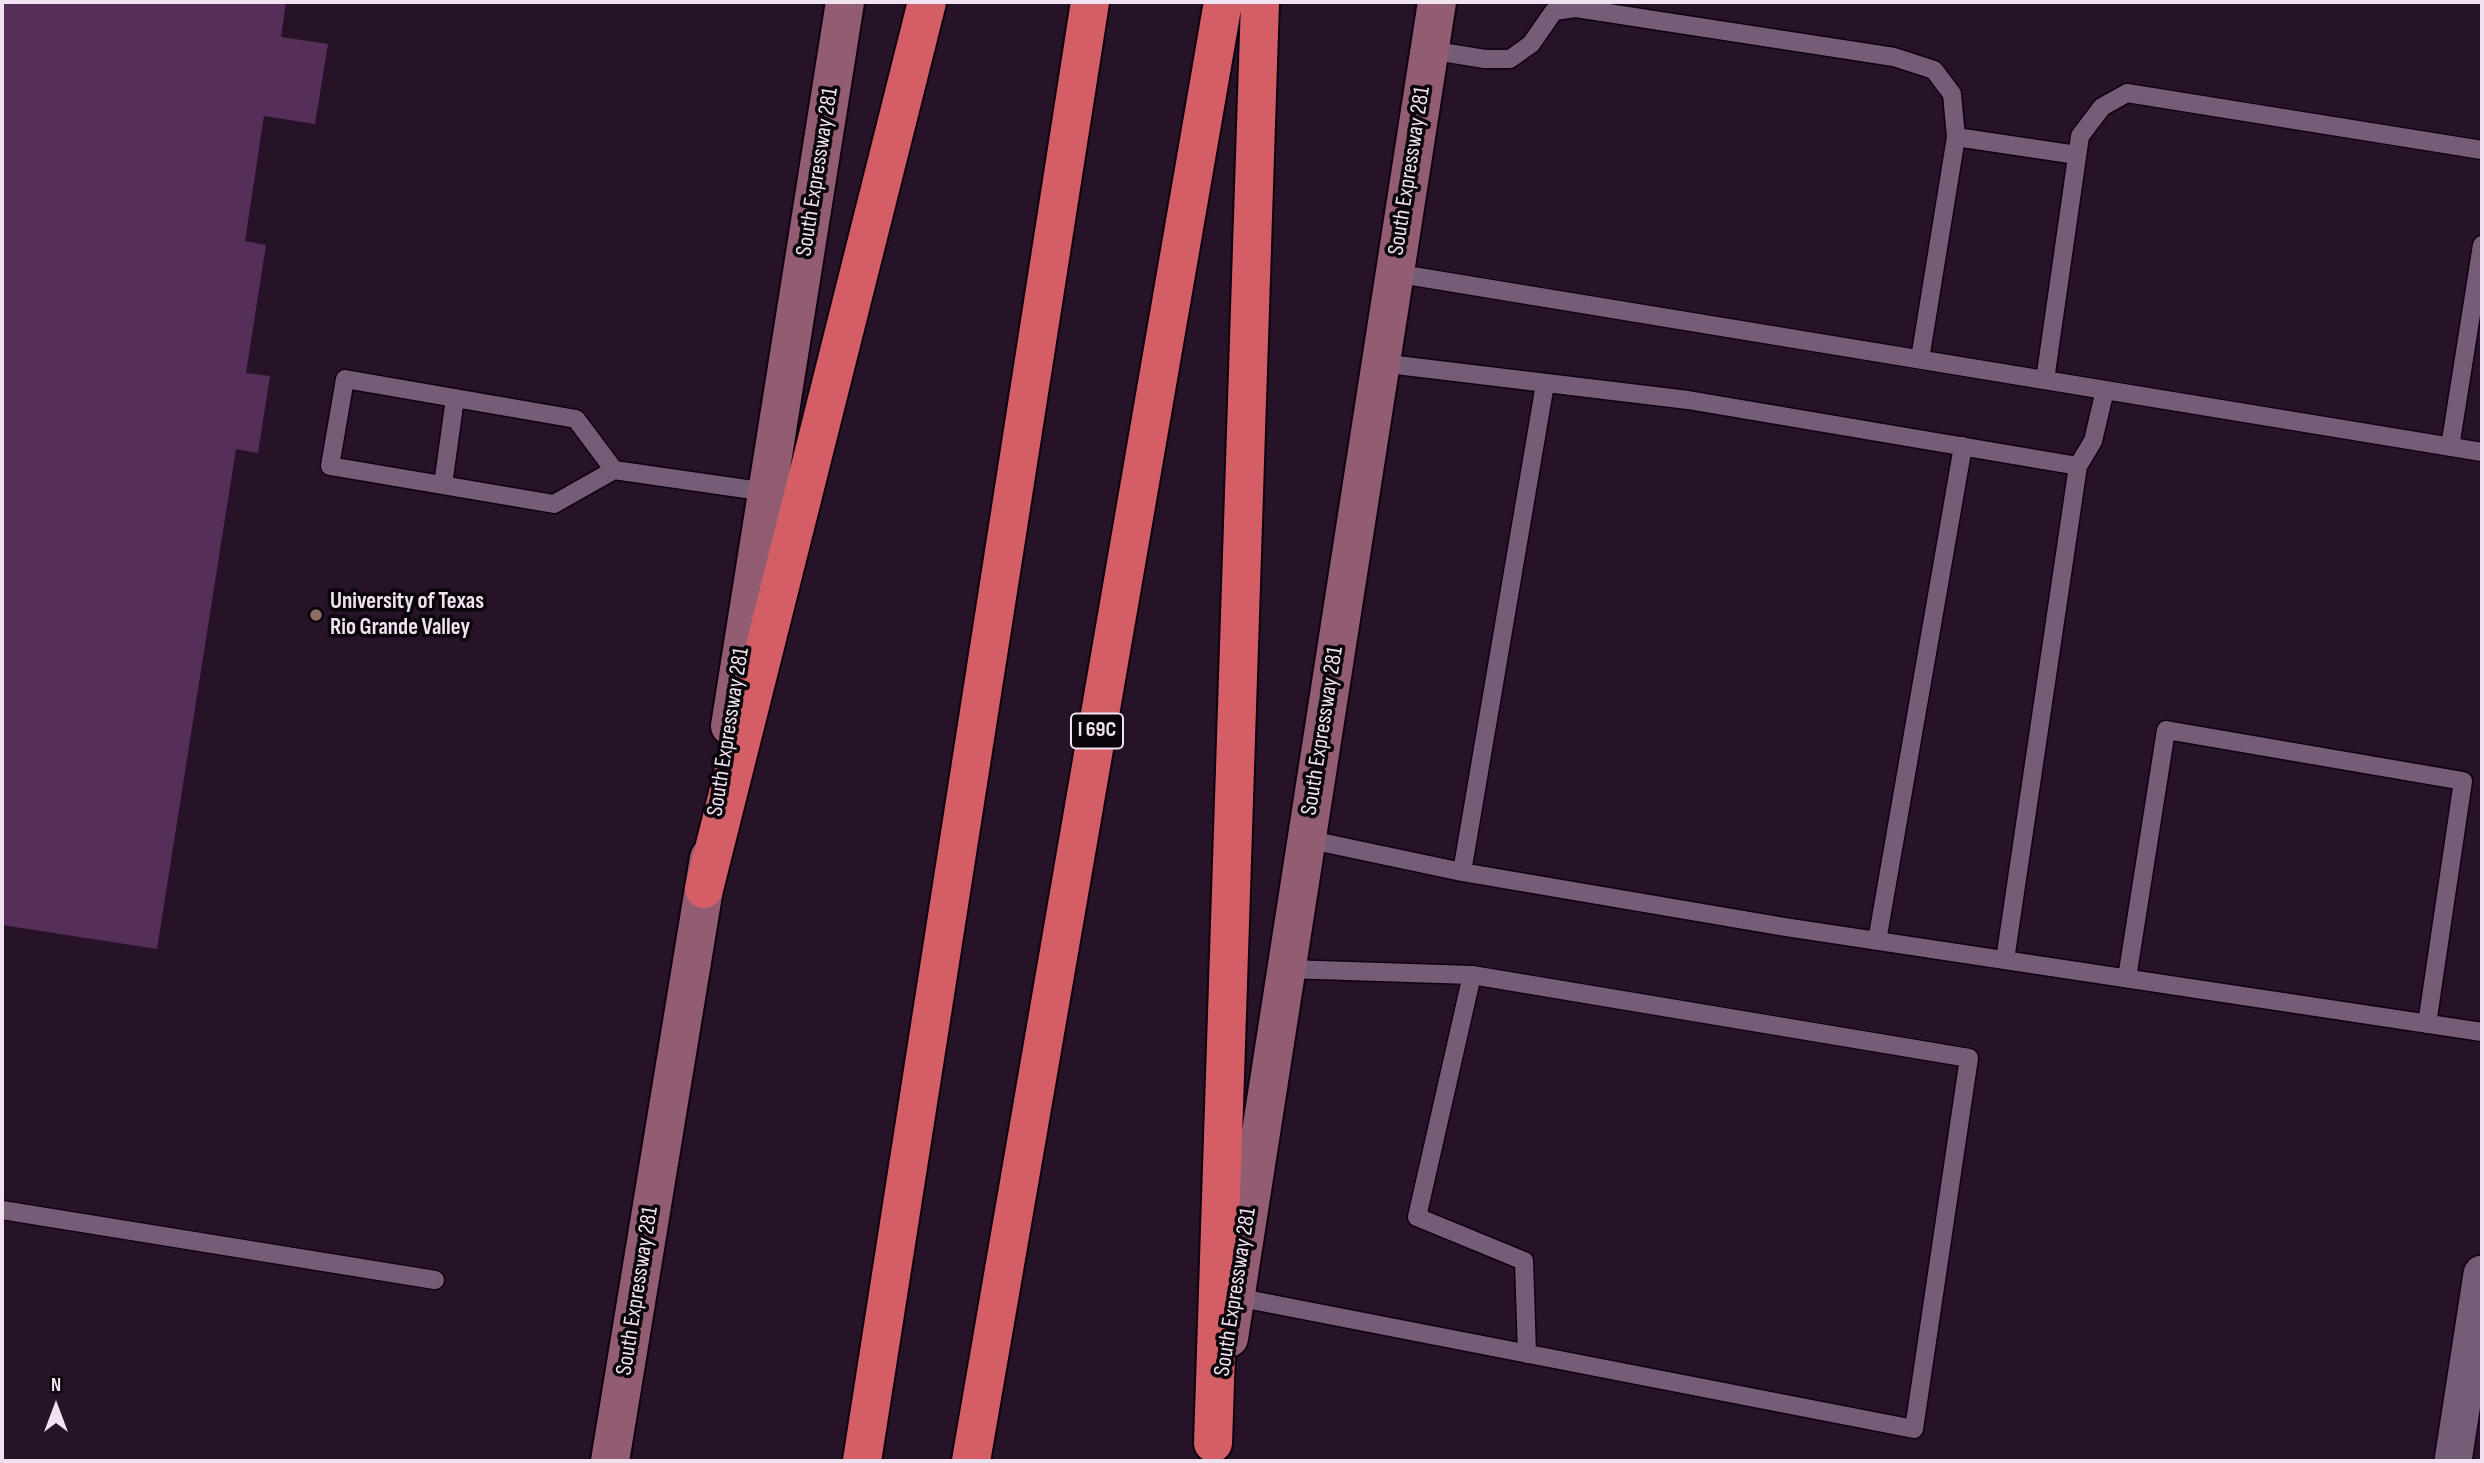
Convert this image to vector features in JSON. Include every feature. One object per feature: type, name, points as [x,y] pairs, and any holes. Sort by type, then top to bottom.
[{"type":"highway","points":[[705,889],[927,2]]},
{"type":"highway","points":[[862,1461],[1090,2]]},
{"type":"highway","name":"I 69C","points":[[971,1461],[1223,2]]},
{"type":"highway","points":[[1211,1452],[1260,2]]},
{"type":"main road","name":"South Expressway 281","points":[[610,1461],[705,889],[845,2]]},
{"type":"main road","name":"South Expressway 281","points":[[1211,1452],[1437,2]]},
{"type":"street","points":[[2453,1461],[2482,1274]]},
{"type":"lane","points":[[1429,50],[1485,59],[1510,59],[1531,44],[1553,11],[1576,8],[1894,57],[1934,70],[1952,94],[1956,137],[1920,359]]},
{"type":"lane","points":[[2045,380],[2080,136],[2102,107],[2127,93],[2482,150]]},
{"type":"lane","points":[[1956,137],[2077,155]]},
{"type":"lane","points":[[2450,447],[2482,245]]},
{"type":"lane","points":[[1394,273],[2482,452]]},
{"type":"lane","points":[[1380,363],[1688,400],[2078,466]]},
{"type":"lane","points":[[614,470],[576,419],[345,379],[330,466],[554,504],[614,470],[767,492]]},
{"type":"lane","points":[[1462,872],[1545,383]]},
{"type":"lane","points":[[2005,960],[2078,466],[2093,441],[2105,390]]},
{"type":"lane","points":[[443,485],[456,398]]},
{"type":"lane","points":[[1877,941],[1963,446]]},
{"type":"lane","points":[[2127,978],[2166,730],[2463,781],[2427,1024]]},
{"type":"lane","points":[[1306,839],[1462,872],[1877,941],[2482,1032]]},
{"type":"lane","points":[[1236,1297],[1914,1429],[1969,1058],[1472,975],[1287,969]]},
{"type":"lane","points":[[1472,975],[1417,1217],[1524,1261],[1527,1354]]},
{"type":"lane","points":[[2,1210],[435,1280]]},
{"type":"building","points":[[2,2],[286,2],[281,37],[328,44],[315,124],[264,116],[245,241],[266,245],[246,373],[270,376],[258,453],[236,449],[157,949],[2,925]]},
{"type":"place","name":"University of Texas Rio Grande Valley","points":[[316,615]]}]
